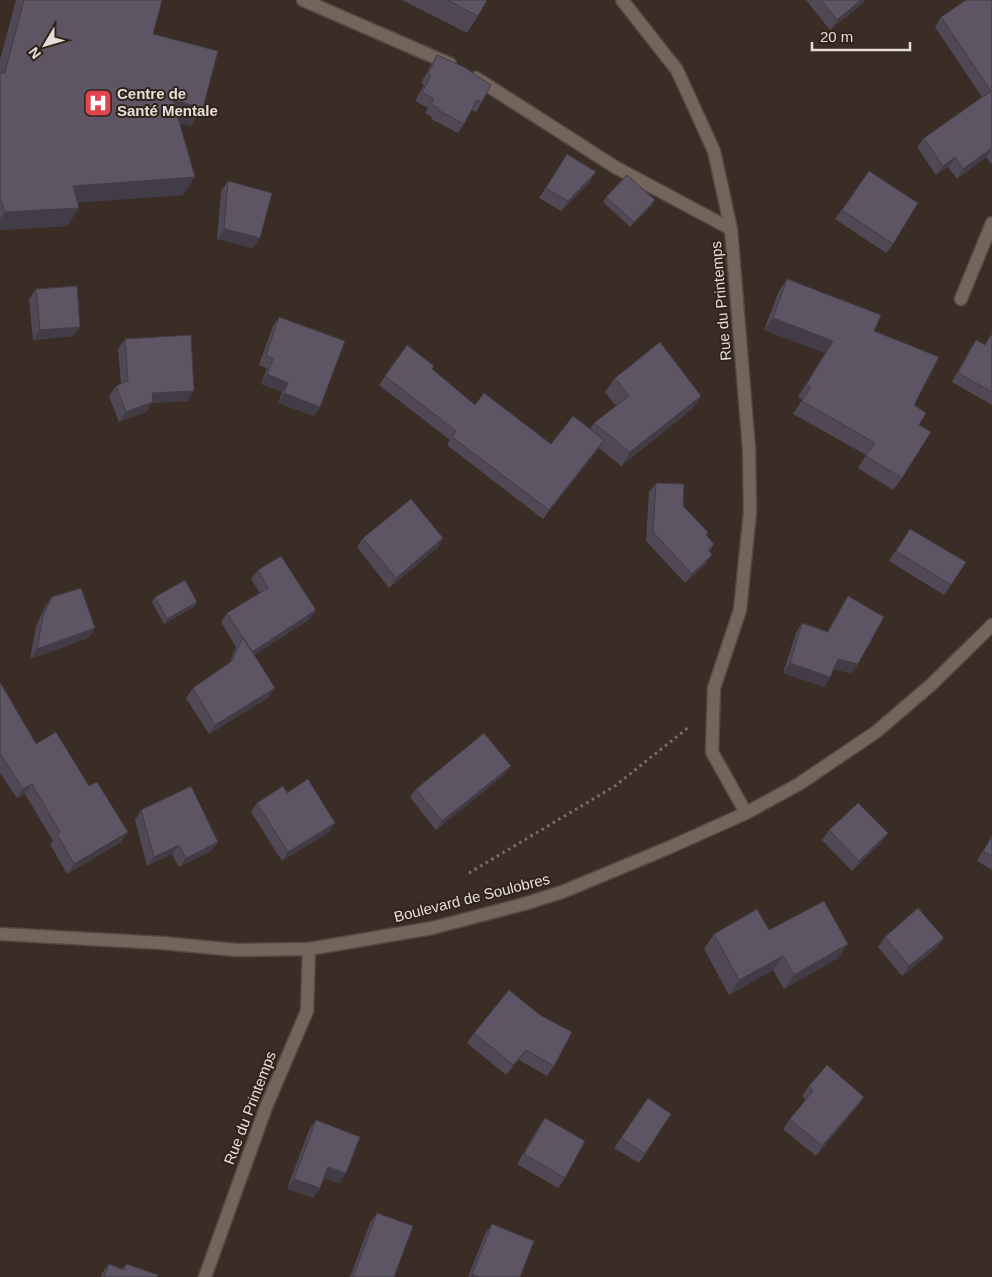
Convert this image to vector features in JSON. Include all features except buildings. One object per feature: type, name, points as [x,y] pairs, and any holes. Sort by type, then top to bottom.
[{"type":"street","name":"Rue du Printemps","points":[[303,0],[462,69],[615,167],[731,228],[749,449],[750,512],[740,610],[714,688],[712,752],[746,813]]},
{"type":"street","points":[[622,0],[677,70],[714,151],[731,228]]},
{"type":"street","points":[[961,299],[992,223]]},
{"type":"street","name":"Boulevard de Soulobres","points":[[0,934],[162,943],[236,950],[309,949],[432,928],[562,892],[746,813],[799,784],[876,732],[932,684],[992,625]]},
{"type":"street","name":"Rue du Printemps","points":[[205,1277],[266,1107],[307,1011],[309,949]]},
{"type":"path","points":[[469,873],[615,786],[712,708]]},
{"type":"place","name":"Centre de Santé Mentale","points":[[98,103]]}]
